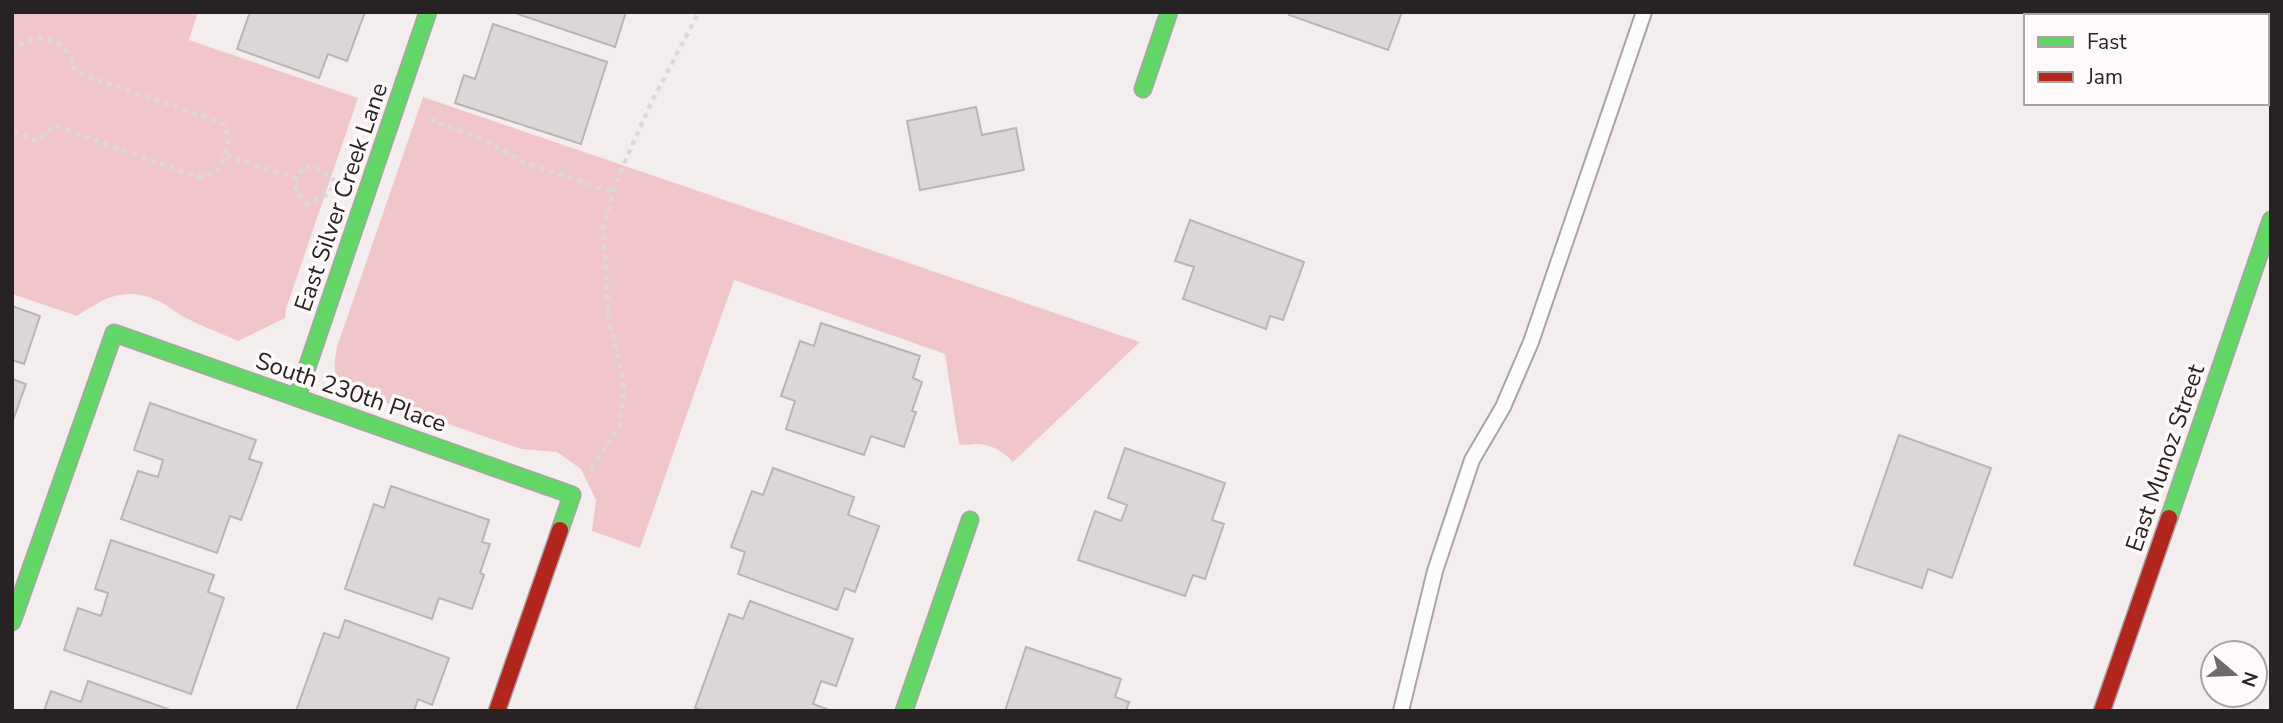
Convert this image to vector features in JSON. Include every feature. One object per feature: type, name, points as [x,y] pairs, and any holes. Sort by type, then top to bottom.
[{"type":"street","name":"East Silver Creek Lane","points":[[297,397],[428,12]]},
{"type":"street","points":[[1143,89],[1169,12]]},
{"type":"street","name":"East Munoz Street","points":[[2102,711],[2271,220]]},
{"type":"street","name":"South 230th Place","points":[[12,622],[114,334],[572,495]]},
{"type":"street","points":[[497,711],[572,495]]},
{"type":"street","points":[[904,711],[970,520]]},
{"type":"lane","points":[[1401,711],[1435,571],[1472,460],[1503,407],[1531,342],[1644,12]]},
{"type":"path","points":[[572,495],[620,425],[624,385],[609,318],[603,225],[618,177],[651,103],[699,12]]},
{"type":"path","points":[[12,52],[25,41],[43,38],[59,43],[71,57],[75,72],[225,124],[228,138],[226,156],[216,173],[198,177],[56,126],[37,141],[12,131]]},
{"type":"path","points":[[396,107],[490,143],[523,162],[613,192]]},
{"type":"path","points":[[226,156],[295,178]]},
{"type":"path","points":[[305,167],[318,169],[335,181],[330,194],[307,204],[296,192],[295,178],[305,167]]},
{"type":"shaded area","points":[[12,12],[198,12],[189,40],[358,98],[285,318],[238,341],[144,296],[114,296],[77,316],[12,294]]},
{"type":"shaded area","points":[[423,97],[1140,342],[1013,462],[991,447],[959,444],[945,354],[734,280],[640,548],[592,531],[596,500],[581,469],[557,452],[521,449],[352,391],[337,377],[337,347]]},
{"type":"building","points":[[250,12],[365,12],[347,61],[328,54],[319,78],[237,49]]},
{"type":"building","points":[[512,12],[626,12],[615,47]]},
{"type":"building","points":[[1290,12],[1402,12],[1388,50],[1289,15]]},
{"type":"building","points":[[493,24],[607,62],[581,144],[455,103],[464,75],[475,79]]},
{"type":"building","points":[[976,107],[982,135],[1016,128],[1024,170],[920,190],[907,121]]},
{"type":"building","points":[[1190,220],[1304,262],[1283,320],[1270,316],[1266,329],[1183,299],[1194,267],[1175,261]]},
{"type":"building","points":[[12,306],[40,316],[24,364],[12,360]]},
{"type":"building","points":[[821,323],[920,356],[913,378],[922,382],[912,411],[916,412],[904,447],[871,436],[864,455],[786,429],[795,401],[781,396],[800,341],[814,346]]},
{"type":"building","points":[[12,379],[26,384],[12,423]]},
{"type":"building","points":[[150,403],[256,440],[249,459],[262,463],[241,520],[230,516],[217,553],[121,519],[138,471],[158,477],[163,460],[134,450]]},
{"type":"building","points":[[1899,435],[1991,468],[1952,578],[1928,569],[1922,588],[1854,565]]},
{"type":"building","points":[[1125,448],[1225,483],[1212,520],[1224,524],[1205,579],[1193,575],[1185,596],[1078,560],[1095,511],[1121,521],[1127,505],[1108,498]]},
{"type":"building","points":[[773,468],[854,497],[848,515],[879,526],[855,592],[845,588],[837,610],[738,574],[745,552],[731,547],[752,491],[763,495]]},
{"type":"building","points":[[391,486],[489,520],[482,542],[490,544],[480,573],[484,575],[472,609],[439,598],[432,619],[345,589],[374,504],[384,508]]},
{"type":"building","points":[[111,540],[214,575],[208,592],[224,598],[191,694],[64,650],[78,608],[101,616],[108,593],[95,589]]},
{"type":"building","points":[[750,601],[853,639],[836,686],[821,681],[813,704],[832,711],[704,711],[695,708],[729,614],[743,619]]},
{"type":"building","points":[[345,620],[449,658],[432,705],[418,699],[414,711],[296,711],[324,633],[339,638]]},
{"type":"building","points":[[1026,647],[1121,679],[1115,697],[1129,702],[1126,711],[1005,711]]},
{"type":"building","points":[[88,681],[168,711],[44,711],[51,691],[81,702]]},
{"type":"traffic: fast","points":[[297,397],[428,12]]},
{"type":"traffic: fast","points":[[1143,89],[1169,12]]},
{"type":"traffic: fast","points":[[2169,518],[2271,220]]},
{"type":"traffic: fast","points":[[12,622],[114,333],[572,495],[560,530]]},
{"type":"traffic: fast","points":[[904,711],[970,520]]},
{"type":"traffic: jam","points":[[2102,711],[2169,518]]},
{"type":"traffic: jam","points":[[497,711],[560,530]]}]
